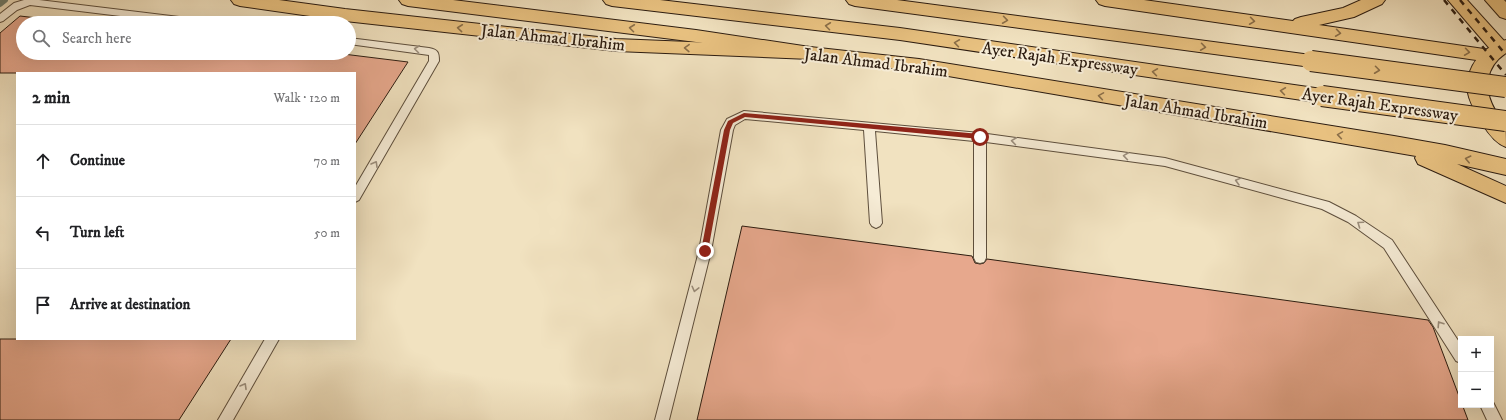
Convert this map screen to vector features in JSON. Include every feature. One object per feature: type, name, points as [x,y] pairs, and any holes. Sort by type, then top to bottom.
[{"type":"main road","name":"Jalan Ahmad Ibrahim","points":[[240,0],[354,16]]},
{"type":"main road","points":[[408,0],[696,36],[810,52]]},
{"type":"main road","name":"Ayer Rajah Expressway","points":[[612,0],[900,34],[1506,122]]},
{"type":"main road","name":"Ayer Rajah Expressway","points":[[855,0],[1506,86]]},
{"type":"main road","points":[[1105,0],[1286,26],[1499,50]]},
{"type":"main road","points":[[1286,26],[1348,13],[1376,0]]},
{"type":"main road","points":[[1457,0],[1499,50]]},
{"type":"main road","points":[[1494,0],[1506,13]]},
{"type":"main road","name":"Jalan Ahmad Ibrahim","points":[[356,16],[616,45],[810,52],[919,65],[1394,144],[1445,153],[1506,167]]},
{"type":"main road","points":[[1499,50],[1479,70],[1478,88],[1483,108],[1498,131],[1506,140]]},
{"type":"main road","points":[[1394,144],[1506,195]]},
{"type":"lane","points":[[0,19],[13,7],[30,2],[146,16]]},
{"type":"lane","points":[[356,42],[429,51],[434,53],[435,57],[356,195]]},
{"type":"lane","points":[[662,420],[705,251],[727,130],[731,122],[744,115],[980,137],[1165,162],[1325,205],[1352,219],[1388,244],[1458,352]]},
{"type":"lane","points":[[869,126],[876,223]]},
{"type":"lane","points":[[980,137],[980,258]]},
{"type":"lane","points":[[225,420],[271,340]]},
{"type":"lane","points":[[1489,408],[1495,420]]},
{"type":"building","points":[[16,19],[16,60],[356,60],[356,56],[408,62],[356,142],[356,72],[0,73],[0,33]]},
{"type":"building","points":[[742,226],[972,256],[975,263],[980,264],[984,263],[987,259],[1428,320],[1433,327],[1458,393],[1458,408],[1463,408],[1468,420],[697,420]]},
{"type":"building","points":[[0,339],[230,340],[179,420],[0,420]]},
{"type":"waterway","points":[[0,4],[5,0]]},
{"type":"railway","points":[[1444,0],[1506,75]]},
{"type":"railway","points":[[1460,0],[1506,55]]},
{"type":"route","points":[[705,251],[727,130],[731,122],[744,115],[980,137]]}]
